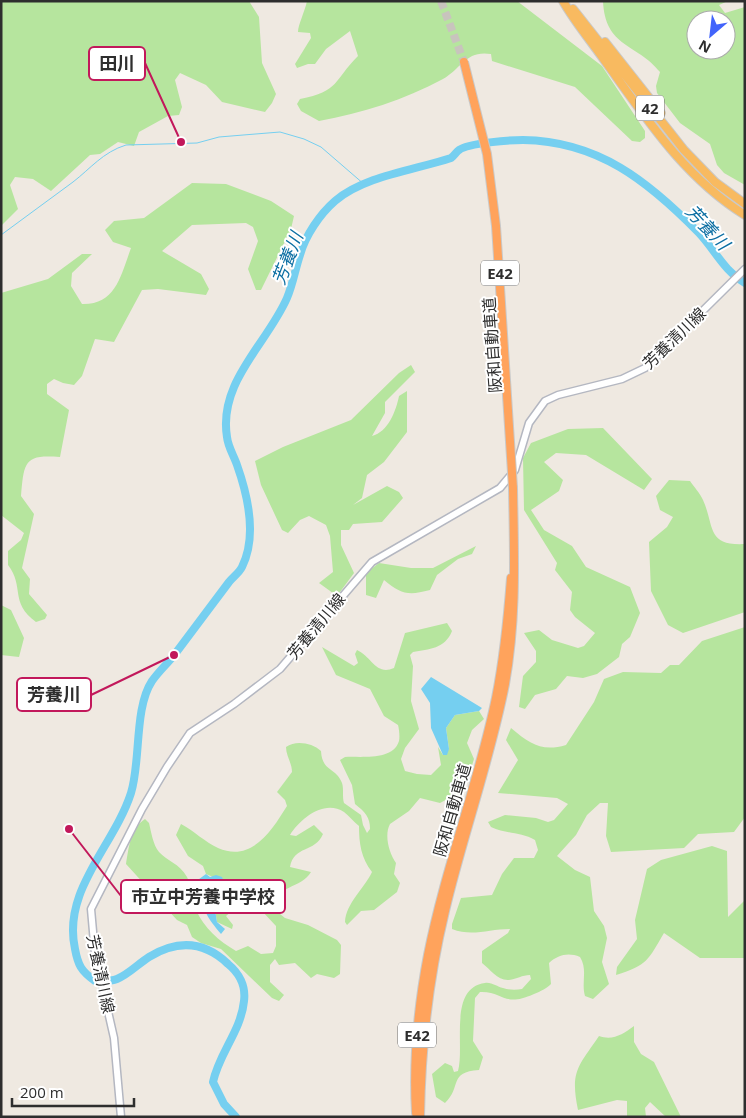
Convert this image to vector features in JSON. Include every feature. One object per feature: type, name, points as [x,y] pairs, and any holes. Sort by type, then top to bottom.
[{"type":"highway","points":[[563,1],[669,149],[706,187],[745,215]]},
{"type":"highway","points":[[568,1],[621,61],[695,156],[720,180],[745,198]]},
{"type":"highway","name":"42","points":[[568,1],[690,156],[715,182],[745,204]]},
{"type":"highway","name":"阪和自動車道","points":[[416,1117],[417,1035],[428,953],[470,809],[494,736],[511,646],[515,594],[513,488],[496,226],[487,154],[464,62]]},
{"type":"highway","name":"阪和自動車道","points":[[420,1117],[424,1050],[434,963],[444,902]]},
{"type":"main road","name":"芳養清川線","points":[[121,1117],[114,1038],[90,919],[94,899],[142,809],[190,732],[234,704],[280,669],[372,562],[500,488],[515,470],[529,423],[545,401],[558,395],[622,379],[645,368],[745,269]]},
{"type":"green space","points":[[1,1],[249,1],[259,17],[262,63],[276,94],[265,112],[222,102],[206,85],[180,73],[175,80],[182,107],[179,115],[168,116],[139,132],[134,146],[118,142],[100,154],[90,155],[51,191],[33,179],[15,177],[10,185],[18,209],[1,226]]},
{"type":"green space","points":[[307,1],[517,1],[602,66],[645,131],[645,138],[640,142],[632,141],[575,87],[492,61],[491,54],[483,53],[470,57],[449,75],[428,87],[367,110],[319,121],[301,111],[297,104],[300,99],[313,96],[335,84],[358,56],[350,31],[326,49],[315,64],[308,64],[297,68],[295,64],[311,38],[310,33],[298,32]]},
{"type":"green space","points":[[603,1],[728,1],[719,5],[723,10],[686,10],[686,60],[736,60],[735,10],[745,7],[745,185],[724,173],[717,165],[710,144],[680,123],[657,93],[656,86],[660,72],[642,55],[616,36],[605,16]]},
{"type":"green space","points":[[192,183],[226,184],[271,201],[294,216],[291,229],[261,290],[256,290],[248,269],[258,241],[253,227],[246,223],[192,225],[162,251],[201,274],[209,289],[206,295],[158,289],[142,290],[114,342],[95,339],[82,376],[74,385],[54,379],[47,384],[47,394],[69,410],[60,457],[48,456],[33,459],[28,463],[23,475],[21,496],[34,514],[22,568],[30,579],[29,594],[47,615],[45,619],[36,622],[23,608],[16,580],[8,565],[8,551],[21,540],[24,533],[1,515],[1,293],[48,279],[82,254],[92,254],[72,273],[71,286],[82,304],[93,303],[103,299],[110,294],[120,278],[131,248],[113,242],[105,230],[114,221],[144,218]]},
{"type":"green space","points":[[411,365],[415,372],[385,402],[385,413],[372,436],[378,434],[387,426],[396,408],[399,396],[407,391],[407,432],[384,462],[367,475],[362,498],[353,505],[387,486],[399,492],[403,498],[382,522],[353,524],[349,530],[341,530],[341,545],[354,573],[337,596],[319,583],[333,572],[330,536],[326,525],[309,516],[300,520],[288,533],[282,530],[261,485],[255,461],[283,447],[351,420],[399,373]]},
{"type":"green space","points":[[603,428],[652,479],[644,490],[586,455],[556,453],[544,462],[563,480],[559,491],[531,510],[544,530],[572,546],[586,567],[630,587],[640,613],[630,637],[622,644],[619,657],[597,674],[583,678],[567,676],[556,689],[535,695],[525,709],[519,707],[523,676],[536,662],[536,651],[524,633],[539,630],[552,640],[578,648],[584,646],[595,633],[575,617],[570,610],[572,592],[555,570],[557,563],[524,510],[523,458],[531,443],[568,429]]},
{"type":"green space","points":[[669,480],[690,481],[703,500],[711,526],[718,538],[732,544],[745,544],[745,612],[683,633],[668,625],[651,591],[649,542],[667,527],[673,517],[660,510],[656,496]]},
{"type":"green space","points":[[476,546],[472,554],[458,559],[437,575],[430,590],[416,593],[400,591],[384,580],[376,598],[366,595],[366,573],[379,563],[411,568],[433,568]]},
{"type":"green space","points":[[1,605],[11,610],[24,638],[19,657],[1,655]]},
{"type":"green space","points":[[447,623],[452,631],[441,645],[413,652],[410,655],[413,666],[411,701],[419,729],[405,748],[401,759],[405,771],[431,775],[441,765],[438,747],[443,755],[449,749],[446,728],[455,715],[479,711],[484,719],[472,730],[467,743],[474,759],[461,800],[455,795],[440,803],[420,798],[409,811],[390,824],[387,839],[389,849],[396,863],[394,874],[400,883],[397,892],[374,910],[361,911],[347,925],[345,922],[346,915],[352,902],[372,872],[361,850],[359,826],[344,812],[329,808],[321,809],[306,817],[294,829],[290,835],[296,836],[314,825],[323,834],[315,844],[300,852],[292,860],[290,867],[311,872],[307,877],[277,895],[270,906],[285,918],[308,925],[337,940],[341,945],[340,974],[334,978],[317,974],[311,978],[295,963],[279,965],[275,959],[270,965],[270,982],[284,995],[279,1001],[272,998],[221,949],[201,943],[192,937],[187,925],[177,920],[126,864],[133,833],[145,819],[149,823],[152,838],[157,849],[184,872],[189,881],[199,917],[218,938],[236,951],[248,946],[261,954],[273,953],[276,946],[276,926],[261,910],[249,911],[238,906],[226,916],[233,925],[232,929],[217,922],[212,891],[249,906],[253,901],[247,899],[234,886],[206,874],[203,866],[188,856],[176,835],[181,824],[213,846],[230,851],[241,851],[251,848],[260,842],[275,825],[287,806],[285,800],[277,792],[292,772],[286,747],[299,743],[309,744],[321,751],[324,763],[336,774],[342,783],[344,803],[361,815],[367,833],[370,829],[368,818],[355,804],[352,785],[340,760],[345,757],[368,757],[390,752],[399,741],[398,725],[384,716],[370,689],[336,675],[322,647],[354,666],[358,663],[355,654],[357,650],[378,668],[388,670],[394,668],[405,633]]},
{"type":"green space","points":[[745,627],[745,817],[734,832],[698,834],[684,848],[611,852],[606,836],[608,803],[600,803],[587,815],[576,835],[557,856],[575,870],[590,877],[594,911],[604,926],[607,938],[602,962],[609,984],[593,999],[585,996],[584,967],[580,957],[567,955],[560,956],[549,963],[551,984],[537,993],[524,998],[510,999],[488,992],[480,992],[475,998],[473,1041],[483,1057],[479,1070],[469,1071],[459,1077],[450,1097],[445,1103],[436,1097],[432,1074],[445,1063],[452,1066],[454,1072],[458,1071],[460,1060],[460,1019],[466,995],[474,987],[485,983],[508,989],[522,989],[531,979],[530,975],[509,980],[501,979],[482,963],[482,951],[508,933],[510,929],[474,933],[452,929],[461,898],[492,895],[502,874],[514,858],[534,858],[538,850],[535,840],[491,827],[488,822],[505,815],[536,818],[548,822],[554,820],[568,804],[557,798],[498,793],[518,760],[506,740],[511,728],[530,742],[543,747],[550,748],[566,745],[594,702],[604,679],[623,672],[661,673],[670,665],[679,665],[702,641]]},
{"type":"green space","points":[[712,846],[727,851],[728,917],[745,900],[745,958],[700,958],[664,933],[646,960],[635,968],[616,975],[617,967],[637,939],[635,920],[647,869],[661,860]]},
{"type":"green space","points":[[634,1026],[634,1042],[641,1054],[654,1062],[681,1117],[666,1117],[650,1102],[645,1108],[646,1117],[627,1117],[627,1101],[617,1100],[578,1110],[576,1078],[586,1055],[599,1036],[613,1037],[622,1034]]},
{"type":"water","points":[[431,677],[482,708],[479,711],[455,715],[446,728],[449,749],[447,755],[443,755],[431,728],[430,703],[421,689]]},
{"type":"water","points":[[206,874],[210,877],[216,875],[222,877],[224,882],[255,903],[249,906],[212,891],[217,922],[225,929],[221,934],[207,914],[201,892],[191,885]]},
{"type":"waterway","points":[[1,235],[73,182],[104,156],[126,145],[197,143],[219,137],[280,132],[304,139],[321,147],[365,185]]},
{"type":"waterway","name":"芳養川","points":[[236,1117],[224,1104],[213,1082],[220,1061],[242,1012],[244,990],[241,980],[235,971],[219,956],[209,951],[200,947],[180,946],[159,951],[117,979],[95,981],[83,971],[79,964],[73,928],[76,907],[83,888],[131,793],[136,766],[140,720],[146,692],[155,677],[241,569],[247,555],[250,530],[249,516],[245,490],[227,437],[226,417],[237,381],[287,298],[302,248],[309,233],[329,206],[360,185],[451,158],[459,150],[471,145],[517,140],[550,142],[598,156],[620,167],[641,181],[680,214],[699,233],[731,273],[745,283]]},
{"type":"tunnel","points":[[441,1],[464,62]]},
{"type":"place","name":"田川","points":[[181,142]]},
{"type":"place","name":"芳養川","points":[[174,655]]},
{"type":"place","name":"市立中芳養中学校","points":[[69,829]]}]
